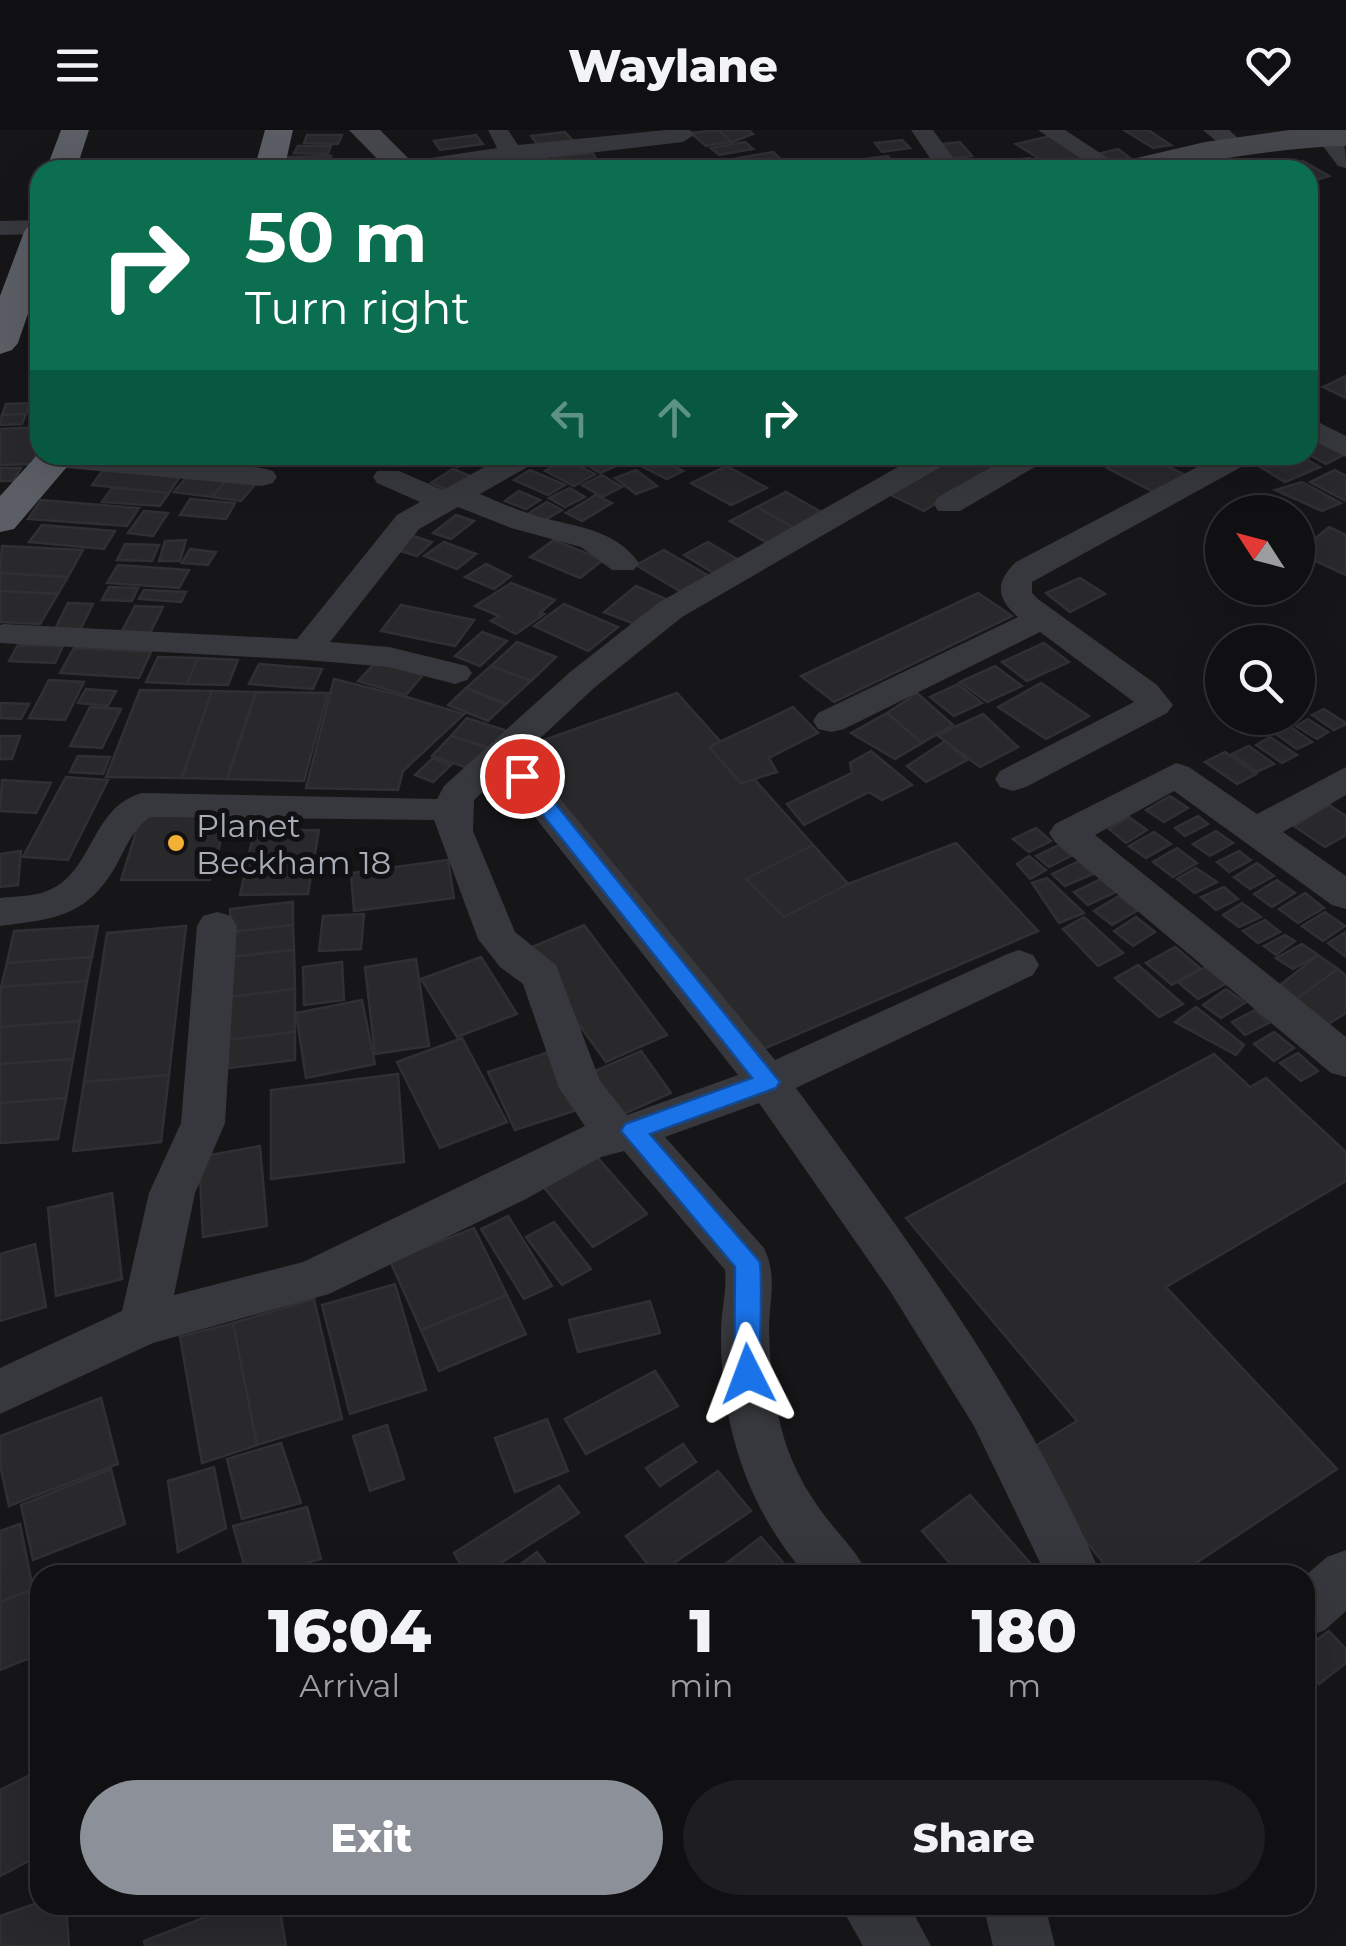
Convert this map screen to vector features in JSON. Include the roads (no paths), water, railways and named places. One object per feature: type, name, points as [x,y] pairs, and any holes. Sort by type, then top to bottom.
[{"type":"highway","points":[[65,160],[74,130]]},
{"type":"highway","points":[[272,160],[279,130]]},
{"type":"highway","points":[[0,343],[10,286],[30,248]]},
{"type":"highway","points":[[3,514],[49,465]]},
{"type":"main road","points":[[362,130],[394,160]]},
{"type":"main road","points":[[1151,160],[1225,138],[1337,144]]},
{"type":"street","points":[[497,130],[511,153]]},
{"type":"street","points":[[922,130],[943,160]]},
{"type":"street","points":[[1049,130],[1101,160]]},
{"type":"street","points":[[467,160],[582,138],[682,135]]},
{"type":"street","points":[[0,228],[30,229]]},
{"type":"street","points":[[1318,433],[1346,448]]},
{"type":"street","points":[[145,465],[262,477]]},
{"type":"street","points":[[306,650],[400,529],[510,465]]},
{"type":"street","points":[[832,1565],[810,1542],[776,1494],[758,1445],[745,1327],[750,1281],[747,1262],[580,1088],[541,976],[514,957],[498,938],[454,831],[452,810],[456,794],[582,680],[670,610],[924,465]]},
{"type":"street","points":[[950,504],[1018,465]]},
{"type":"street","points":[[1013,779],[1155,705],[1145,693],[1019,601],[1016,580],[1028,569],[1223,465]]},
{"type":"street","points":[[388,478],[527,523],[590,537],[610,548],[623,564]]},
{"type":"street","points":[[831,720],[1042,618]]},
{"type":"street","points":[[4,634],[306,650],[389,658],[455,673]]},
{"type":"street","points":[[522,776],[768,1082],[907,1276],[992,1410],[1069,1565]]},
{"type":"street","points":[[1346,896],[1176,776],[1068,833],[1346,1061]]},
{"type":"street","points":[[1255,832],[1346,779]]},
{"type":"street","points":[[0,912],[56,903],[86,884],[124,816],[142,805],[430,809]]},
{"type":"street","points":[[143,1324],[172,1193],[203,1123],[217,926]]},
{"type":"street","points":[[0,1392],[143,1324],[312,1280],[376,1253],[590,1142],[768,1082],[1019,965]]},
{"type":"street","points":[[1315,1602],[1346,1576]]},
{"type":"street","points":[[878,1915],[900,1946]]},
{"type":"street","points":[[1016,1915],[1024,1946]]},
{"type":"place","name":"Planet Beckham 18","points":[[176,843]]}]
